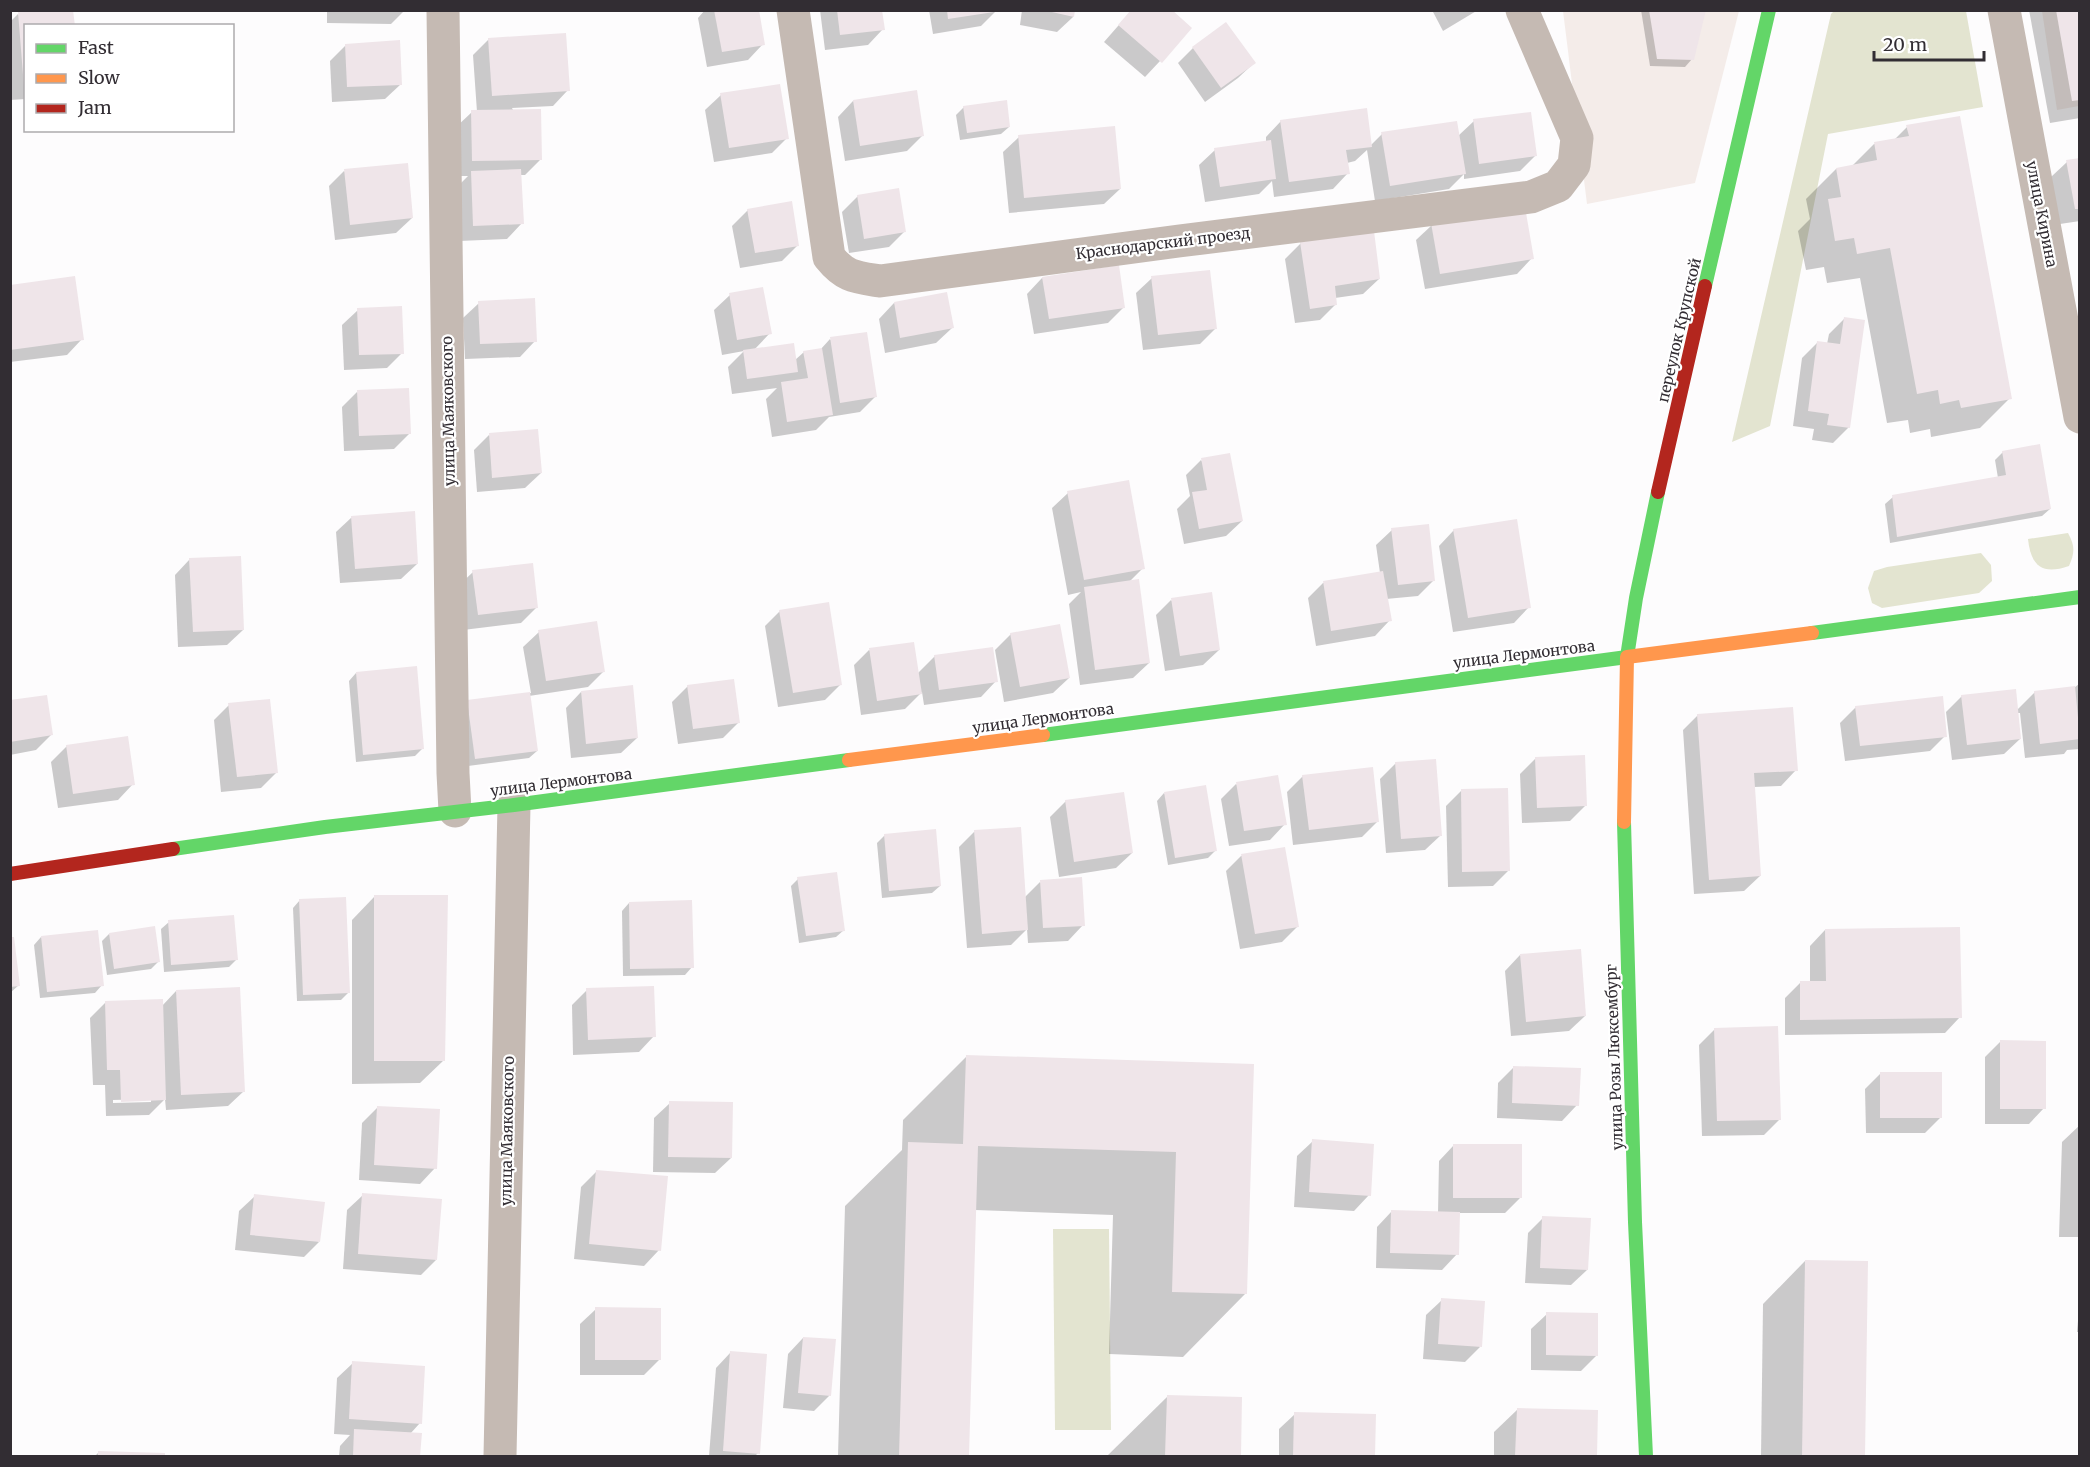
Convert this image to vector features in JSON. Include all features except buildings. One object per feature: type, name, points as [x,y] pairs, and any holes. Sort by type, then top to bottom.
[{"type":"main road","name":"переулок Крупской","points":[[1627,657],[1654,508],[1769,10]]},
{"type":"main road","name":"улица Лермонтова","points":[[10,874],[222,841],[514,805],[2079,597]]},
{"type":"main road","name":"улица Розы Люксембург","points":[[1627,657],[1624,814],[1635,1222],[1646,1456]]},
{"type":"street","name":"улица Маяковского","points":[[443,10],[455,811]]},
{"type":"street","name":"Краснодарский проезд","points":[[793,10],[830,257],[840,271],[858,278],[880,281],[1531,197],[1558,186],[1574,165],[1578,138],[1522,10]]},
{"type":"street","name":"улица Кирина","points":[[2004,10],[2079,417]]},
{"type":"street","name":"улица Маяковского","points":[[500,1456],[514,805]]},
{"type":"shaded area","points":[[1563,11],[1739,11],[1695,183],[1587,204]]},
{"type":"shaded area","points":[[2042,11],[2079,11],[2079,106],[2057,110]]},
{"type":"green space","points":[[1835,10],[1966,11],[1983,107],[1828,134],[1770,426],[1732,442],[1831,14]]},
{"type":"green space","points":[[2068,533],[2073,549],[2069,566],[2052,570],[2045,569],[2035,562],[2028,539]]},
{"type":"green space","points":[[1981,553],[1991,565],[1992,581],[1979,593],[1882,608],[1872,603],[1868,588],[1874,571]]},
{"type":"green space","points":[[1053,1229],[1109,1229],[1111,1430],[1055,1430]]},
{"type":"traffic: fast","points":[[1705,286],[1769,10]]},
{"type":"traffic: fast","points":[[1043,735],[1627,657],[1636,598],[1658,492]]},
{"type":"traffic: fast","points":[[1812,633],[2080,597]]},
{"type":"traffic: fast","points":[[173,849],[325,827],[514,805],[849,760]]},
{"type":"traffic: fast","points":[[1624,822],[1635,1222],[1646,1456]]},
{"type":"traffic: slow","points":[[1624,822],[1627,657],[1812,633]]},
{"type":"traffic: slow","points":[[849,760],[1043,735]]},
{"type":"traffic: jam","points":[[1658,492],[1705,286]]},
{"type":"traffic: jam","points":[[10,874],[173,849]]}]
